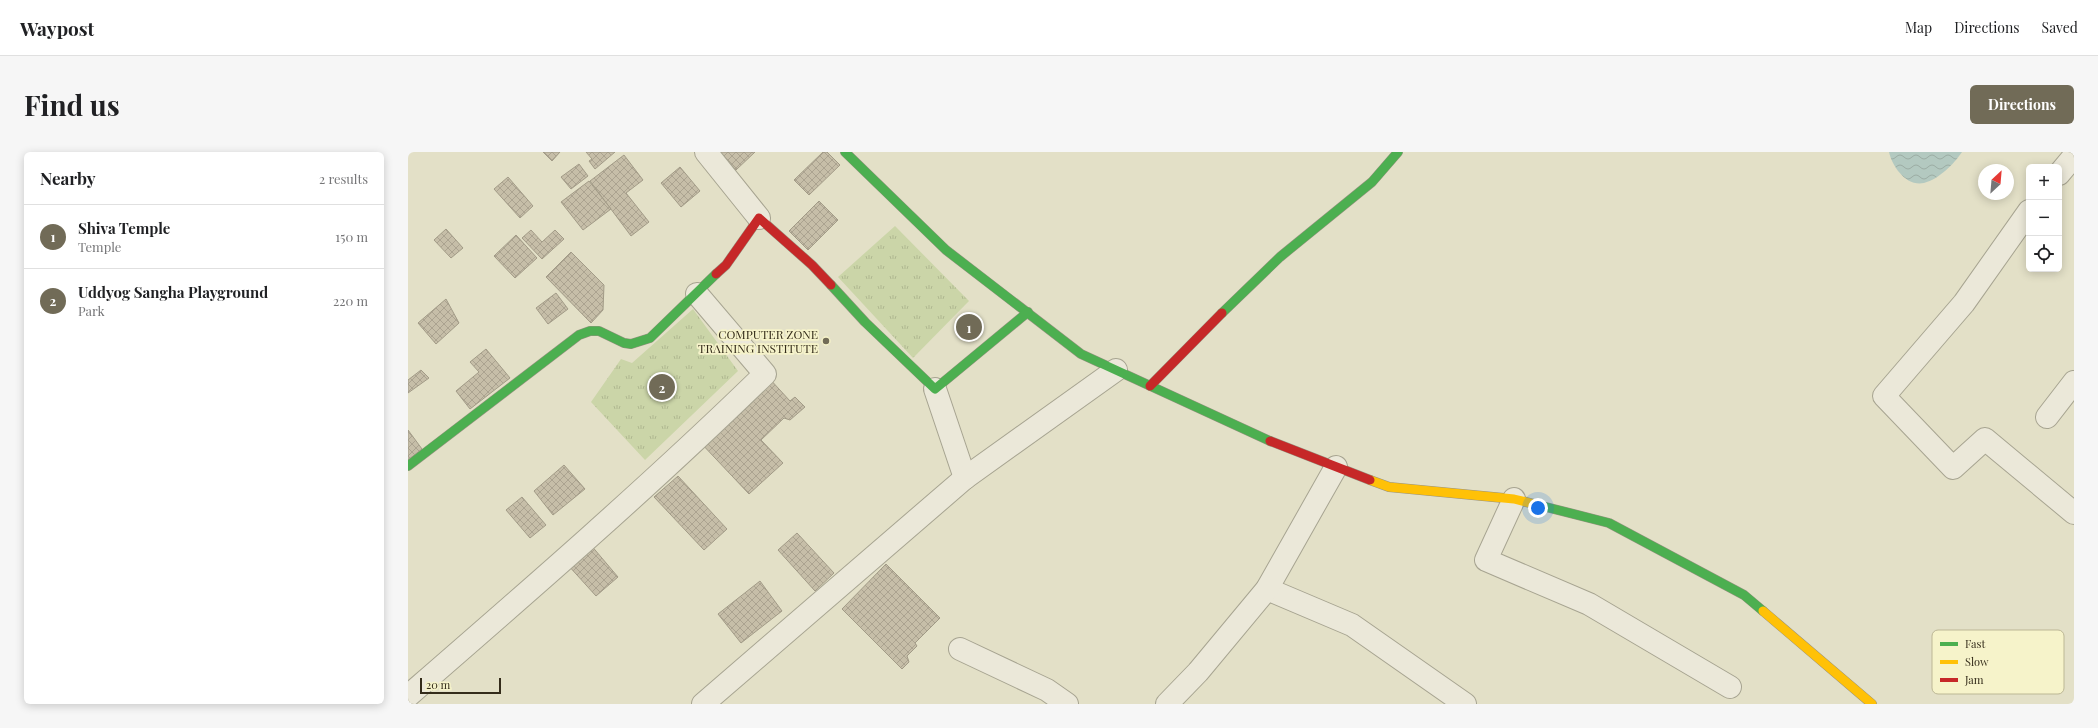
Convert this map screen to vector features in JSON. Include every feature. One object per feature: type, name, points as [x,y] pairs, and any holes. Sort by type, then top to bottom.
[{"type":"street","points":[[706,152],[759,218],[812,266],[864,322],[935,388],[965,478]]},
{"type":"street","points":[[845,152],[946,250],[1081,354],[1261,438],[1389,487],[1514,499],[1609,523],[1744,595],[1872,704]]},
{"type":"street","points":[[1150,386],[1280,256],[1361,193],[1388,165],[1398,152]]},
{"type":"street","points":[[2062,170],[2074,156]]},
{"type":"street","points":[[2026,215],[1964,303],[1884,396],[1953,468],[1985,439],[2074,513]]},
{"type":"street","points":[[408,466],[579,335],[591,330],[602,333],[625,344],[639,344],[650,338],[726,265],[759,218]]},
{"type":"street","points":[[408,696],[554,569],[715,422],[765,374],[697,294]]},
{"type":"street","points":[[935,388],[1028,312]]},
{"type":"street","points":[[703,704],[965,478],[1116,370]]},
{"type":"street","points":[[2047,417],[2074,382]]},
{"type":"street","points":[[1167,704],[1198,672],[1267,589],[1336,467]]},
{"type":"street","points":[[1514,499],[1486,560],[1589,604],[1730,687]]},
{"type":"street","points":[[1267,589],[1352,625],[1465,704]]},
{"type":"street","points":[[960,649],[1047,690],[1067,704]]},
{"type":"green space","points":[[895,226],[969,301],[913,358],[838,277]]},
{"type":"green space","points":[[693,309],[738,371],[645,460],[591,402],[621,359],[632,363]]},
{"type":"water","points":[[1889,152],[1962,152],[1941,175],[1924,183],[1917,183],[1911,182],[1901,174],[1893,163]]},
{"type":"building","points":[[543,152],[560,152],[552,161]]},
{"type":"building","points":[[586,152],[615,152],[595,169],[589,161],[592,159]]},
{"type":"building","points":[[719,152],[755,152],[736,170]]},
{"type":"building","points":[[823,152],[827,152],[840,165],[809,195],[794,180]]},
{"type":"building","points":[[624,155],[643,180],[626,193],[649,222],[631,236],[590,181]]},
{"type":"building","points":[[579,164],[588,176],[571,189],[561,177]]},
{"type":"building","points":[[680,167],[700,191],[681,207],[661,183]]},
{"type":"building","points":[[508,177],[533,206],[520,218],[494,189]]},
{"type":"building","points":[[589,181],[611,209],[583,230],[561,202]]},
{"type":"building","points":[[819,201],[838,220],[808,250],[789,231]]},
{"type":"building","points":[[446,229],[463,248],[451,258],[434,240]]},
{"type":"building","points":[[531,230],[542,242],[555,230],[564,239],[542,259],[522,238]]},
{"type":"building","points":[[516,235],[537,258],[515,278],[494,256]]},
{"type":"building","points":[[571,252],[604,285],[603,310],[591,323],[546,277]]},
{"type":"building","points":[[556,293],[568,309],[548,324],[536,308]]},
{"type":"building","points":[[446,299],[459,323],[436,344],[418,323]]},
{"type":"building","points":[[486,349],[510,378],[470,409],[456,391],[479,372],[470,362]]},
{"type":"building","points":[[421,370],[429,378],[408,393],[408,380]]},
{"type":"building","points":[[768,377],[790,401],[795,397],[805,407],[790,420],[784,418],[761,440],[783,463],[749,494],[699,441]]},
{"type":"building","points":[[408,430],[422,449],[408,460]]},
{"type":"building","points":[[564,465],[585,489],[553,515],[534,491]]},
{"type":"building","points":[[678,476],[727,529],[704,550],[654,497]]},
{"type":"building","points":[[522,497],[546,525],[530,538],[506,510]]},
{"type":"building","points":[[797,533],[834,573],[815,591],[778,550]]},
{"type":"building","points":[[590,544],[618,577],[596,596],[567,564]]},
{"type":"building","points":[[886,564],[940,618],[915,643],[917,646],[907,656],[909,662],[902,669],[842,609]]},
{"type":"building","points":[[760,581],[782,611],[741,643],[718,614]]},
{"type":"traffic: fast","points":[[845,152],[946,250],[1081,354],[1270,441]]},
{"type":"traffic: fast","points":[[1222,313],[1280,257],[1372,182],[1398,152]]},
{"type":"traffic: fast","points":[[408,466],[579,335],[590,331],[599,331],[624,343],[631,344],[650,338],[716,274]]},
{"type":"traffic: fast","points":[[831,285],[865,322],[935,389],[1028,312]]},
{"type":"traffic: fast","points":[[1534,504],[1609,523],[1744,595],[1763,611]]},
{"type":"traffic: slow","points":[[1370,480],[1389,487],[1514,499],[1534,504]]},
{"type":"traffic: slow","points":[[1763,611],[1872,704]]},
{"type":"traffic: jam","points":[[716,274],[726,265],[759,218],[812,265],[831,285]]},
{"type":"traffic: jam","points":[[1150,386],[1222,313]]},
{"type":"traffic: jam","points":[[1270,441],[1370,480]]},
{"type":"place","name":"Shiva Temple","points":[[969,327]]},
{"type":"place","name":"COMPUTER ZONE TRAINING INSTITUTE","points":[[826,341]]},
{"type":"place","name":"Uddyog Sangha Playground","points":[[662,387]]}]
